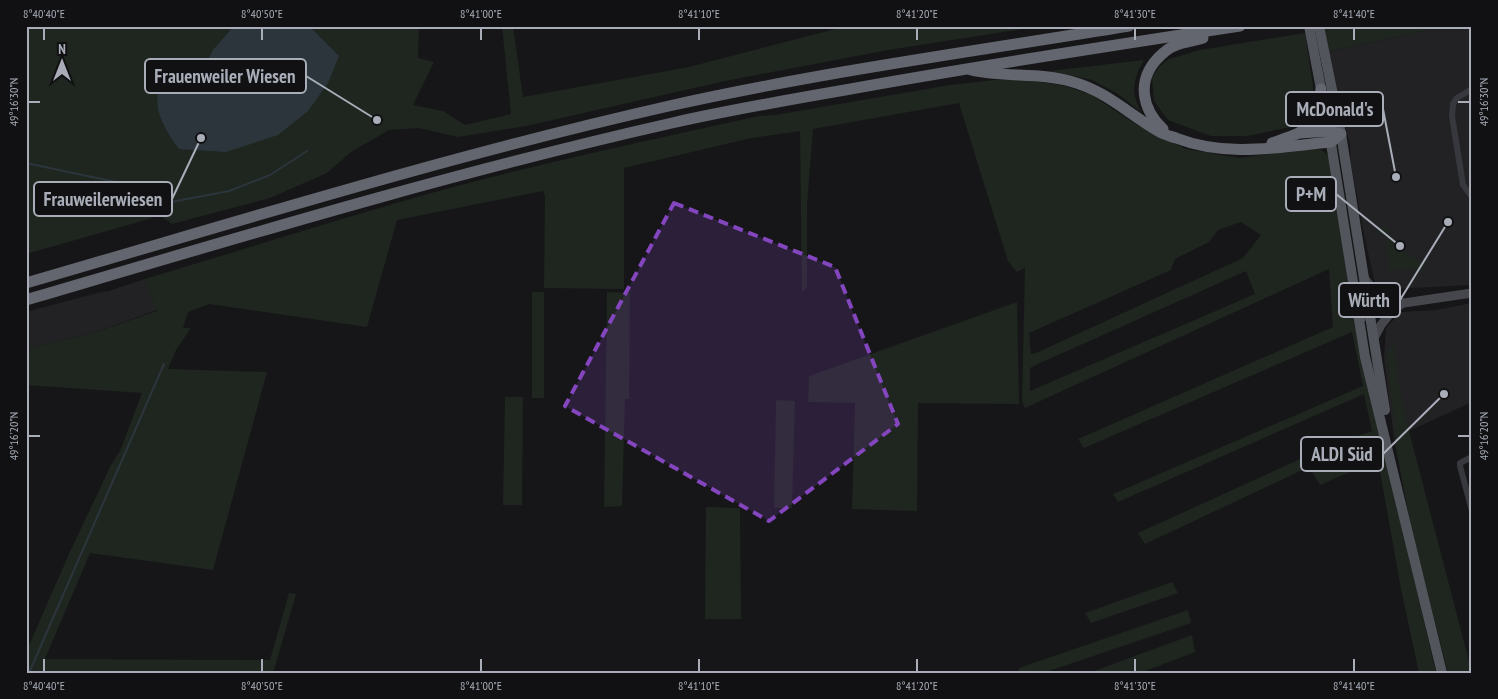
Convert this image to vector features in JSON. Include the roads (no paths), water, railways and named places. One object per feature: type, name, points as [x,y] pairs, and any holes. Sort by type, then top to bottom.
[{"type":"highway","points":[[26,283],[473,154],[643,112],[803,79],[967,50],[1130,26]]},
{"type":"highway","points":[[26,300],[328,212],[478,171],[675,122],[964,68],[1239,26]]},
{"type":"highway","points":[[1172,137],[1154,121],[1147,107],[1144,98],[1146,74],[1164,52],[1174,45],[1239,26]]},
{"type":"highway","points":[[964,68],[990,74],[1039,76],[1072,81],[1100,92],[1160,132],[1194,144],[1218,149],[1256,149],[1341,134]]},
{"type":"highway","points":[[1256,149],[1300,133],[1310,127],[1319,109],[1321,88]]},
{"type":"highway","points":[[1300,133],[1330,136]]},
{"type":"main road","points":[[1309,26],[1330,136],[1366,357],[1396,478]]},
{"type":"main road","points":[[1319,26],[1341,134],[1396,478],[1410,548],[1442,673]]},
{"type":"street","points":[[1472,89],[1457,98],[1452,113],[1463,185],[1472,196]]},
{"type":"street","points":[[1364,278],[1369,287],[1376,293],[1404,303]]},
{"type":"street","points":[[1360,320],[1369,310],[1379,304],[1404,303],[1472,292]]},
{"type":"street","points":[[1374,338],[1380,325],[1393,310],[1404,303]]},
{"type":"street","points":[[1358,308],[1377,312],[1393,310]]},
{"type":"street","points":[[1472,457],[1460,463],[1460,466],[1472,511]]},
{"type":"waterway","points":[[26,163],[144,188],[166,203],[229,191],[270,175],[307,151]]},
{"type":"waterway","points":[[29,673],[164,364]]},
{"type":"place","name":"Frauenweiler Wiesen","points":[[377,120]]},
{"type":"place","name":"Frauweilerwiesen","points":[[201,138]]},
{"type":"place","name":"McDonald's","points":[[1396,177]]},
{"type":"place","name":"Würth","points":[[1448,222]]},
{"type":"place","name":"P+M","points":[[1400,246]]},
{"type":"place","name":"ALDI Süd","points":[[1444,394]]}]
